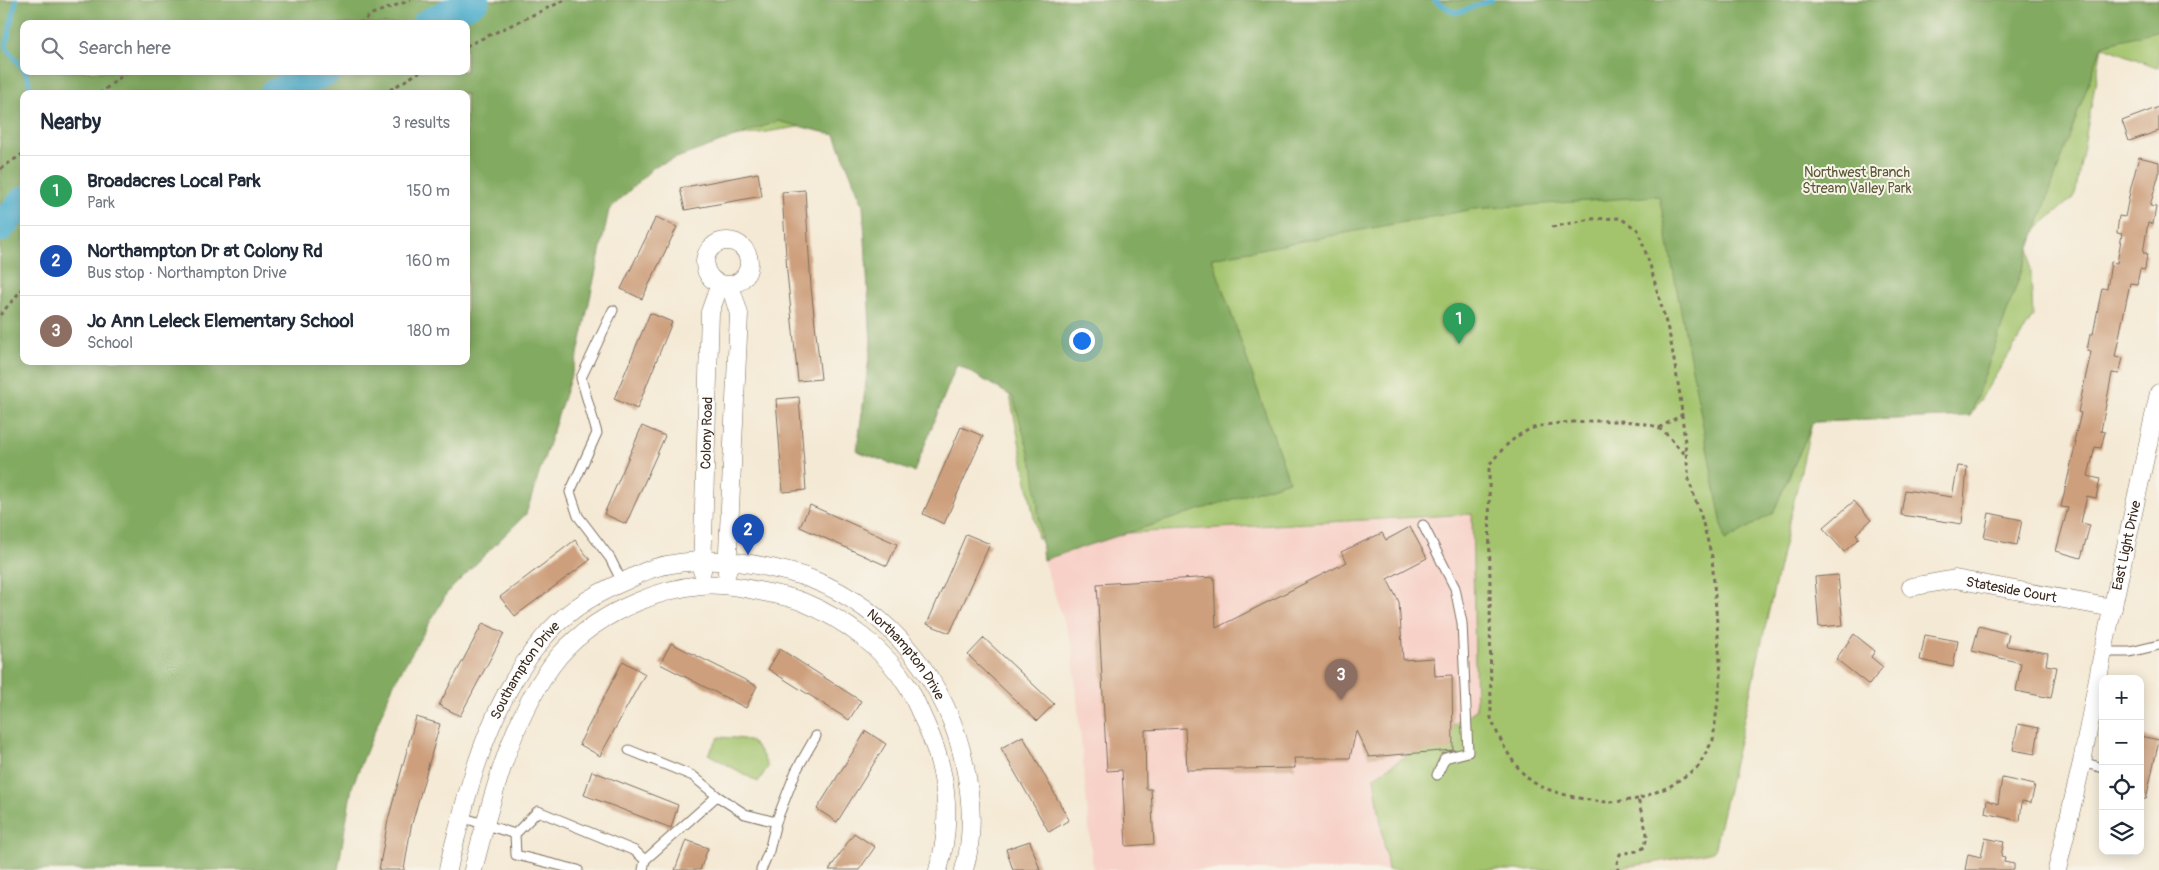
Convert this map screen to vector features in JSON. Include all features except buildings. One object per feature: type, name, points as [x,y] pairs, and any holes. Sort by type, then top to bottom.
[{"type":"street","name":"Colony Road","points":[[703,584],[701,561],[710,312],[725,284],[739,314],[726,561],[727,586]]},
{"type":"street","name":"East Light Drive","points":[[2057,870],[2082,762],[2103,652],[2159,395]]},
{"type":"street","name":"Northampton Drive","points":[[701,561],[752,564],[811,579],[840,593],[874,614],[899,638],[928,673],[961,742],[969,783],[972,816],[968,857],[964,870]]},
{"type":"street","name":"Southampton Drive","points":[[448,870],[471,778],[512,680],[542,639],[576,608],[622,582],[654,568],[701,561]]},
{"type":"street","name":"Stateside Court","points":[[1911,587],[1955,579],[2113,608]]},
{"type":"street","name":"Northampton Drive","points":[[703,584],[779,595],[802,602],[828,614],[859,634],[899,676],[907,686],[937,749],[947,816],[944,852],[938,870]]},
{"type":"street","name":"Southampton Drive","points":[[473,870],[495,786],[534,692],[560,655],[590,627],[621,609],[661,592],[703,584]]},
{"type":"street","points":[[899,676],[918,661]]},
{"type":"lane","points":[[613,310],[581,378],[597,433],[570,492],[578,516],[610,558],[622,582]]},
{"type":"lane","points":[[1423,525],[1456,588],[1462,623],[1468,752],[1445,758],[1437,775]]},
{"type":"lane","points":[[2103,652],[2130,652],[2159,645]]},
{"type":"lane","points":[[761,870],[769,851],[776,822],[796,770],[816,736]]},
{"type":"lane","points":[[629,750],[693,776],[717,796],[745,814],[776,822]]},
{"type":"lane","points":[[2082,762],[2099,767]]},
{"type":"lane","points":[[643,870],[645,860],[717,796]]},
{"type":"lane","points":[[578,870],[516,855],[516,834],[538,811],[635,851],[645,860]]},
{"type":"lane","points":[[461,817],[516,834]]},
{"type":"path","points":[[364,20],[372,14],[411,0]]},
{"type":"path","points":[[470,44],[565,0]]},
{"type":"path","points":[[104,90],[123,75]]},
{"type":"path","points":[[390,90],[414,75]]},
{"type":"path","points":[[0,169],[20,156]]},
{"type":"path","points":[[1552,227],[1591,219],[1620,218],[1638,230],[1670,336],[1683,414],[1687,457],[1689,481],[1712,557],[1720,676],[1713,740],[1698,767],[1669,788],[1638,799],[1607,802],[1560,793],[1532,781],[1510,757],[1491,718],[1488,465],[1506,443],[1535,428],[1575,422],[1630,422],[1659,428],[1687,457]]},
{"type":"path","points":[[0,315],[20,292]]},
{"type":"path","points":[[1659,428],[1683,414]]},
{"type":"path","points":[[1618,870],[1617,864],[1620,854],[1637,851],[1645,847],[1647,834],[1638,799]]},
{"type":"shaded area","points":[[1741,467],[1759,658],[1713,853],[1622,870],[1093,870],[1072,645],[1043,560],[1289,481]]},
{"type":"green space","points":[[0,0],[2159,0],[2159,68],[2102,46],[2075,196],[2029,235],[2033,316],[1970,416],[1812,422],[1714,851],[1652,863],[1599,870],[1388,870],[1374,777],[1476,710],[1472,514],[1038,538],[966,171],[945,104],[690,144],[470,95],[470,90],[20,90],[20,365],[24,365],[0,870]]},
{"type":"green space","name":"Northwest Branch Stream Valley Park","points":[[0,0],[2159,0],[2159,30],[2102,45],[1970,416],[1813,422],[1773,513],[1725,541],[1659,196],[1474,209],[1212,258],[1289,481],[1043,560],[1034,470],[1013,397],[957,364],[914,472],[857,451],[871,343],[863,205],[835,135],[778,121],[655,166],[609,210],[578,354],[526,514],[447,593],[393,685],[352,787],[338,870],[0,870]]},
{"type":"green space","points":[[719,737],[745,739],[755,745],[768,767],[758,782],[708,754]]},
{"type":"waterway","points":[[16,0],[6,47],[20,65]]},
{"type":"waterway","points":[[434,20],[475,0]]},
{"type":"waterway","points":[[1434,0],[1456,13],[1492,0]]},
{"type":"waterway","points":[[27,75],[30,90]]},
{"type":"waterway","points":[[283,90],[318,75]]},
{"type":"waterway","points":[[0,228],[20,205]]},
{"type":"place","name":"Broadacres Local Park","points":[[1459,344]]},
{"type":"place","name":"Northampton Dr at Colony Rd","points":[[748,555]]},
{"type":"place","name":"Jo Ann Leleck Elementary School","points":[[1341,700]]}]
